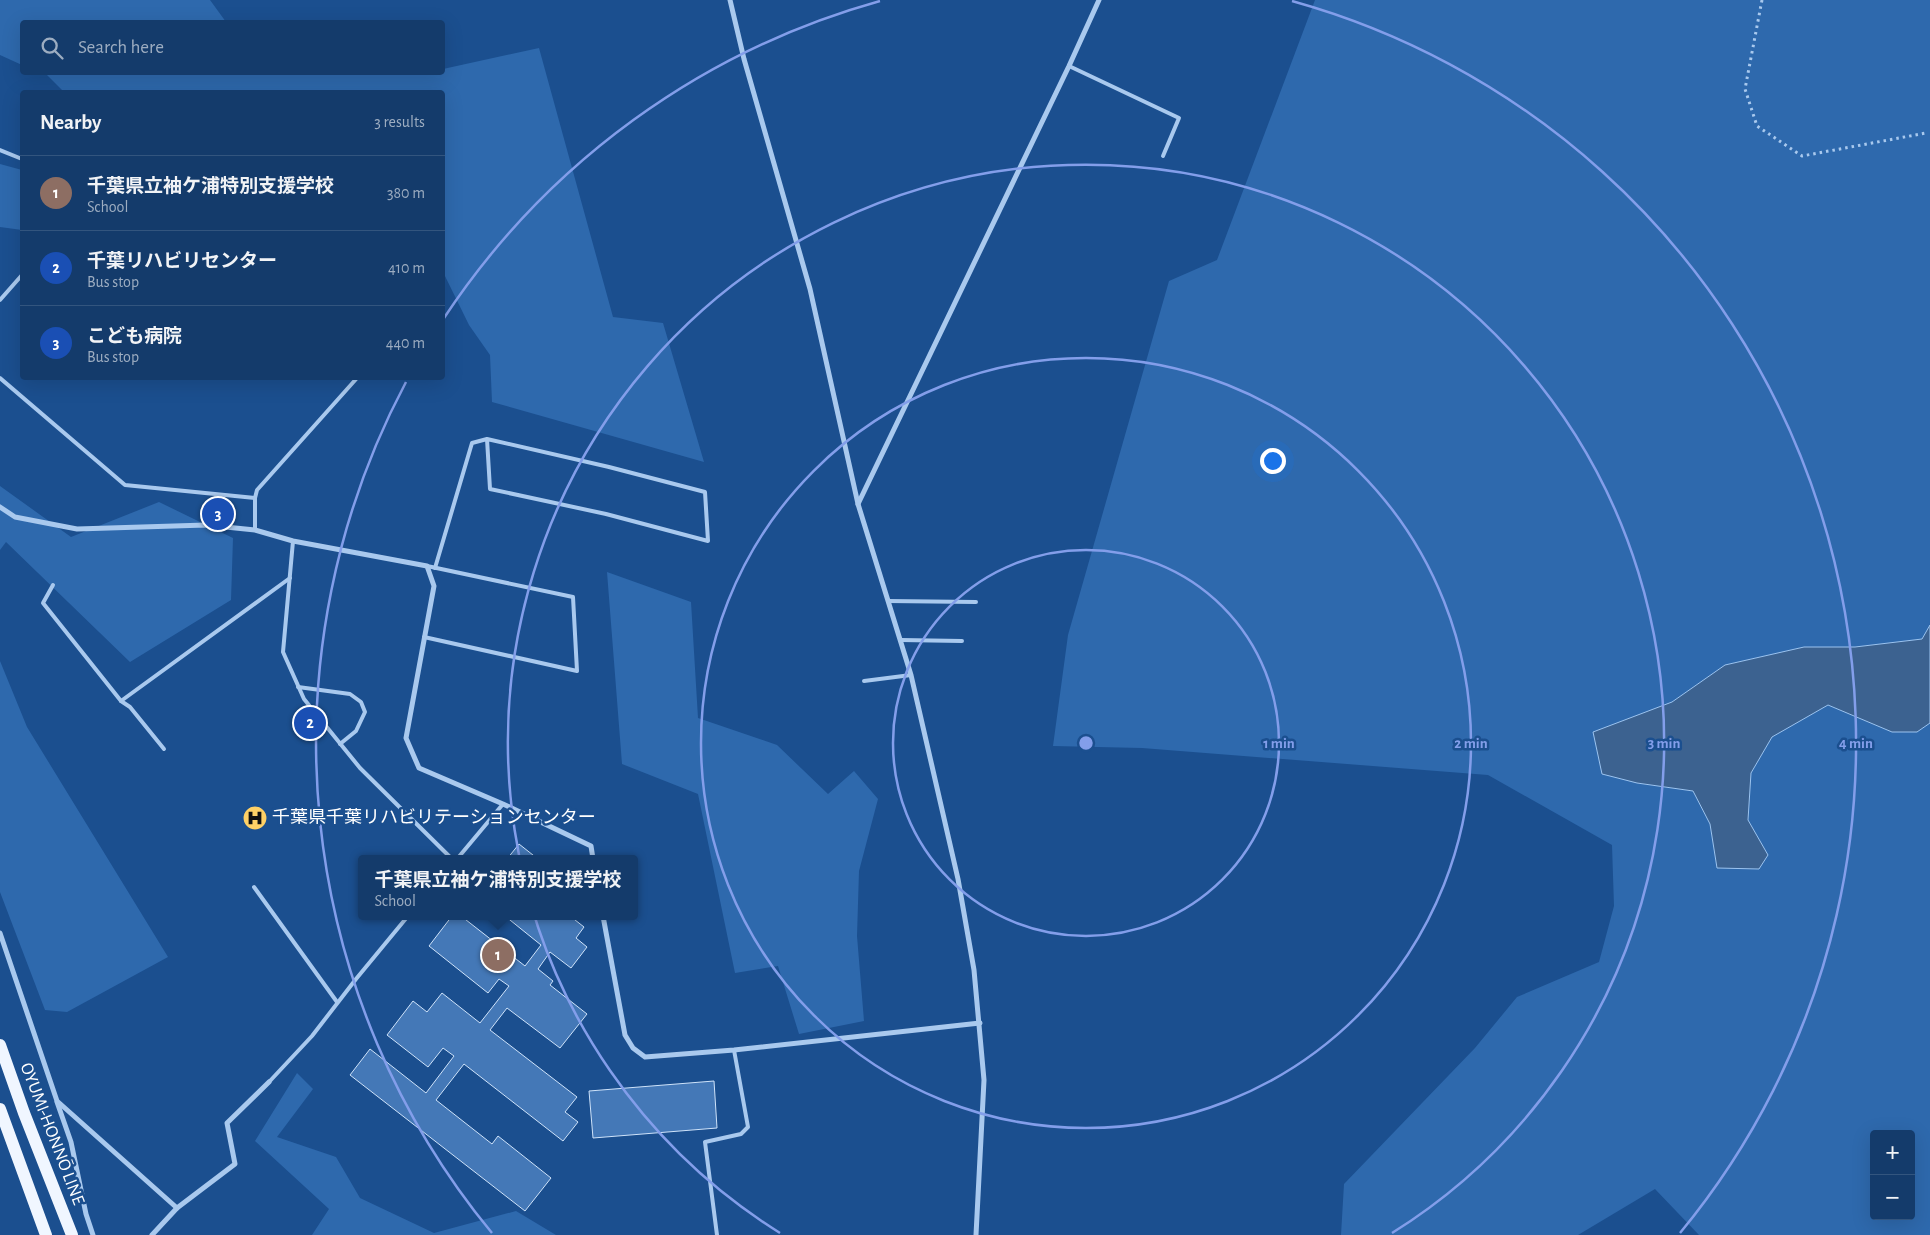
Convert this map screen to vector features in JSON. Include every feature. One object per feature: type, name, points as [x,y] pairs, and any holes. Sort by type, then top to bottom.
[{"type":"main road","name":"OYUMI-HONNŌ LINE","points":[[0,1045],[24,1114],[72,1235]]},
{"type":"main road","points":[[0,1109],[46,1235]]},
{"type":"street","points":[[730,0],[744,58],[810,289],[858,504],[911,675],[958,879],[974,970],[984,1080],[976,1235]]},
{"type":"street","points":[[858,504],[1099,0]]},
{"type":"street","points":[[0,507],[16,518],[76,529],[206,525],[255,530],[293,541],[427,566],[434,586],[406,738],[418,768],[503,804],[591,846],[592,855]]},
{"type":"street","points":[[605,920],[625,1035],[633,1048],[645,1057],[734,1050],[980,1023]]},
{"type":"street","points":[[0,933],[71,1142],[86,1214],[93,1235]]},
{"type":"street","points":[[152,1235],[177,1208],[235,1164],[227,1123],[269,1082]]},
{"type":"street","points":[[57,1101],[177,1208]]},
{"type":"lane","points":[[1069,66],[1179,118],[1163,156]]},
{"type":"lane","points":[[0,150],[20,158]]},
{"type":"lane","points":[[0,300],[20,276]]},
{"type":"lane","points":[[0,378],[125,485],[255,498]]},
{"type":"lane","points":[[255,530],[255,498],[257,490],[355,380]]},
{"type":"lane","points":[[435,568],[472,443],[487,439],[706,492],[708,541],[606,514],[490,489],[487,439]]},
{"type":"lane","points":[[293,541],[283,652],[298,687],[304,699],[360,768],[448,855]]},
{"type":"lane","points":[[424,637],[577,671],[572,596],[427,566]]},
{"type":"lane","points":[[121,701],[290,578]]},
{"type":"lane","points":[[53,585],[43,603],[121,701],[130,707],[164,749]]},
{"type":"lane","points":[[888,601],[976,602]]},
{"type":"lane","points":[[901,640],[962,641]]},
{"type":"lane","points":[[864,681],[911,675]]},
{"type":"lane","points":[[298,687],[350,694],[361,702],[365,712],[356,730],[340,744]]},
{"type":"lane","points":[[460,855],[503,804]]},
{"type":"lane","points":[[254,887],[337,1002]]},
{"type":"lane","points":[[269,1082],[312,1036],[337,1002],[405,920]]},
{"type":"lane","points":[[717,1235],[705,1142],[742,1134],[748,1127],[734,1050]]},
{"type":"path","points":[[1762,0],[1745,89],[1757,126],[1802,156],[1926,133]]},
{"type":"shaded area","points":[[0,0],[210,0],[225,20],[20,20],[20,64],[0,55]]},
{"type":"shaded area","points":[[1315,0],[1930,0],[1930,625],[1922,639],[1855,647],[1804,647],[1725,665],[1672,702],[1593,733],[1637,783],[1693,791],[1710,824],[1717,868],[1767,855],[1748,820],[1751,773],[1772,737],[1828,705],[1892,732],[1917,732],[1930,723],[1930,1235],[1699,1235],[1655,1189],[1578,1235],[1341,1235],[1344,1184],[1475,1048],[1517,997],[1599,962],[1614,906],[1612,845],[1488,775],[1142,748],[1053,746],[1068,635],[1169,281],[1217,260]]},
{"type":"shaded area","points":[[539,48],[613,317],[663,323],[704,462],[492,402],[490,355],[469,325],[445,276],[445,90],[62,90],[47,75],[445,75],[445,69]]},
{"type":"shaded area","points":[[0,164],[20,169],[20,230],[0,227]]},
{"type":"shaded area","points":[[0,486],[71,537],[159,502],[233,538],[231,600],[130,662],[6,542],[0,550]]},
{"type":"shaded area","points":[[607,572],[691,602],[698,718],[777,745],[828,794],[854,771],[878,799],[859,871],[857,936],[864,1021],[799,1034],[778,966],[735,973],[698,794],[622,764]]},
{"type":"shaded area","points":[[1930,625],[1930,723],[1917,732],[1892,732],[1828,705],[1772,737],[1751,773],[1748,820],[1768,855],[1759,869],[1717,868],[1710,824],[1693,791],[1637,783],[1602,774],[1593,732],[1672,702],[1725,665],[1804,647],[1855,647],[1922,639]]},
{"type":"shaded area","points":[[0,661],[27,727],[168,957],[67,1012],[45,1010],[0,892]]},
{"type":"shaded area","points":[[297,1073],[313,1089],[277,1137],[336,1157],[360,1198],[434,1233],[516,1211],[556,1235],[312,1235],[329,1209],[255,1141]]},
{"type":"building","points":[[519,844],[533,855],[510,855]]},
{"type":"building","points":[[449,920],[466,920],[525,966],[541,945],[510,920],[575,920],[584,927],[576,938],[587,947],[571,968],[550,952],[538,969],[553,981],[550,985],[587,1014],[560,1048],[507,1008],[490,1030],[577,1097],[565,1112],[578,1122],[563,1141],[464,1064],[436,1100],[492,1144],[498,1136],[551,1178],[525,1211],[350,1075],[370,1049],[426,1093],[454,1056],[443,1048],[428,1067],[387,1035],[413,1001],[427,1012],[442,993],[480,1023],[509,986],[499,979],[488,993],[429,946]]},
{"type":"building","points":[[714,1081],[717,1128],[593,1138],[589,1091]]},
{"type":"place","name":"こども病院","points":[[218,514]]},
{"type":"place","name":"千葉リハビリセンター","points":[[310,723]]},
{"type":"place","name":"千葉県千葉リハビリテーションセンター","points":[[255,818]]},
{"type":"place","name":"千葉県立袖ケ浦特別支援学校","points":[[498,955]]}]
